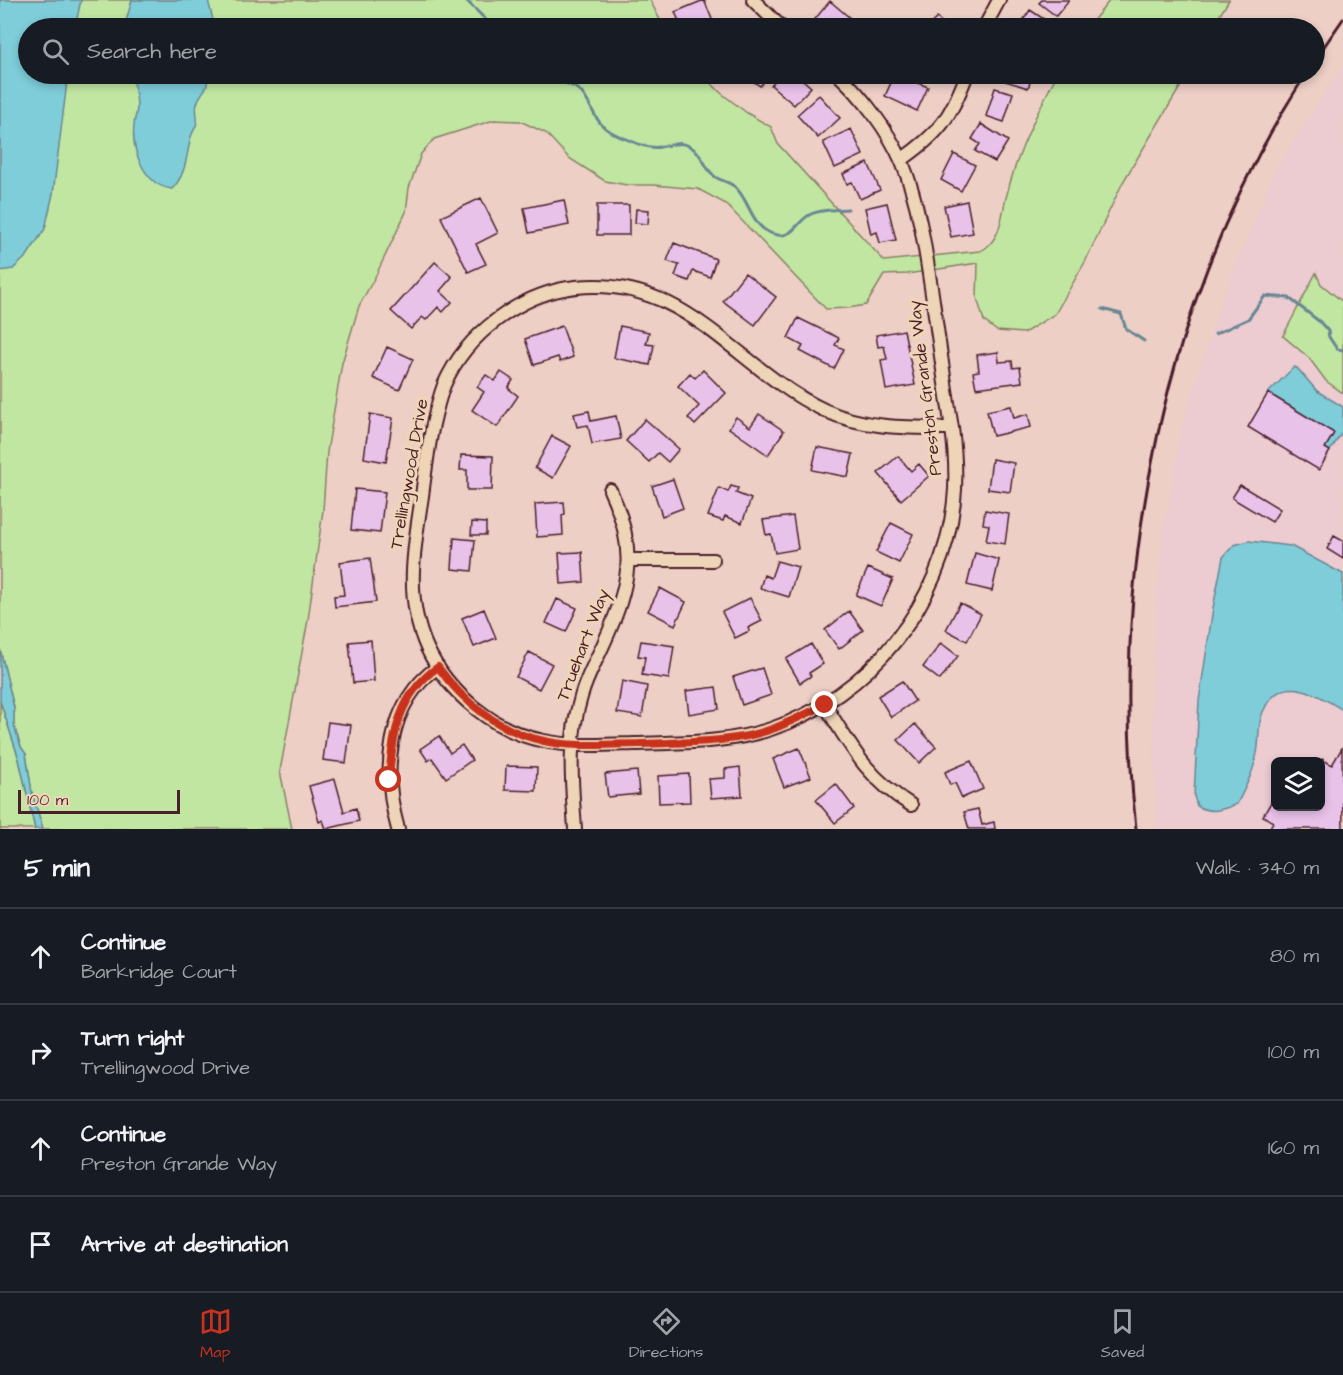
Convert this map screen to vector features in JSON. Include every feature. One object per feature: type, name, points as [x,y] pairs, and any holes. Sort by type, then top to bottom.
[{"type":"street","points":[[753,0],[772,18]]},
{"type":"street","points":[[989,18],[998,1]]},
{"type":"street","name":"Preston Grande Way","points":[[571,744],[689,742],[735,738],[774,728],[825,705],[872,668],[891,648],[919,607],[931,584],[942,556],[954,501],[956,471],[952,428],[924,245],[917,210],[901,160],[863,101],[847,84]]},
{"type":"street","points":[[901,160],[922,146],[940,127],[957,102],[963,84]]},
{"type":"street","name":"Trellingwood Drive","points":[[571,744],[544,741],[498,723],[483,714],[457,692],[438,667],[422,634],[411,584],[412,559],[430,438],[438,404],[450,373],[471,344],[494,322],[528,301],[560,290],[594,286],[626,289],[654,296],[687,312],[790,391],[825,411],[843,418],[876,425],[952,428]]},
{"type":"street","name":"Truehart Way","points":[[575,829],[571,744],[581,696],[623,598],[629,560],[620,511],[610,490]]},
{"type":"street","points":[[629,560],[713,560]]},
{"type":"street","points":[[398,829],[390,800],[389,780],[394,734],[400,714],[414,688],[420,680],[438,667]]},
{"type":"street","points":[[825,705],[855,753],[872,774],[890,792],[911,805]]},
{"type":"shaded area","points":[[1343,66],[1343,829],[1157,829],[1152,680],[1162,543],[1183,424],[1222,300],[1275,171]]},
{"type":"green space","points":[[0,0],[650,0],[659,18],[18,18],[18,84],[712,84],[747,113],[771,127],[778,144],[884,261],[980,251],[993,241],[1000,227],[1011,178],[1022,147],[1052,84],[1182,84],[1123,182],[1085,262],[1055,314],[1024,333],[997,331],[984,321],[977,298],[978,263],[907,274],[884,275],[866,305],[826,309],[726,204],[698,189],[627,185],[605,181],[569,158],[546,133],[520,121],[494,120],[434,139],[421,154],[409,188],[406,212],[359,306],[342,363],[327,452],[323,510],[308,620],[280,771],[292,829],[43,829],[32,793],[26,754],[21,747],[14,726],[14,708],[0,649]]},
{"type":"green space","points":[[1110,0],[1229,0],[1218,18],[1095,18]]},
{"type":"green space","points":[[1316,273],[1321,284],[1343,302],[1343,393],[1326,381],[1309,358],[1283,336]]},
{"type":"green space","points":[[0,701],[19,759],[35,829],[0,829]]},
{"type":"water","points":[[0,0],[81,0],[77,18],[18,18],[18,84],[67,84],[53,194],[45,229],[27,256],[13,269],[0,271]]},
{"type":"water","points":[[132,0],[208,0],[212,18],[127,18]]},
{"type":"water","points":[[134,84],[207,84],[198,99],[197,123],[185,166],[177,184],[172,189],[154,181],[147,174],[138,156],[134,136],[137,109]]},
{"type":"water","points":[[1294,367],[1317,391],[1343,407],[1343,431],[1330,451],[1325,448],[1334,433],[1268,393]]},
{"type":"water","points":[[1249,541],[1291,546],[1343,574],[1343,710],[1300,689],[1279,692],[1270,699],[1261,717],[1256,760],[1237,804],[1207,810],[1197,806],[1194,796],[1199,701],[1213,608],[1223,557],[1234,545]]},
{"type":"water","points":[[0,649],[14,708],[14,726],[21,747],[26,754],[32,793],[43,829],[35,829],[19,759],[0,701]]},
{"type":"building","points":[[704,0],[712,18],[678,18],[675,12]]},
{"type":"building","points":[[1042,0],[1069,0],[1056,16],[1039,3]]},
{"type":"building","points":[[830,1],[850,18],[816,18]]},
{"type":"building","points":[[1030,10],[1042,18],[1025,18]]},
{"type":"building","points":[[808,84],[811,87],[794,105],[771,85]]},
{"type":"building","points":[[890,84],[920,84],[928,87],[917,111],[885,96]]},
{"type":"building","points":[[1015,84],[1029,84],[1028,88]]},
{"type":"building","points":[[995,88],[1013,93],[1004,122],[986,116]]},
{"type":"building","points":[[819,95],[840,118],[818,138],[797,115]]},
{"type":"building","points":[[981,124],[1008,141],[995,162],[975,151],[980,144],[972,139]]},
{"type":"building","points":[[851,129],[863,155],[835,168],[823,142]]},
{"type":"building","points":[[954,154],[975,165],[961,191],[941,180]]},
{"type":"building","points":[[868,163],[880,190],[860,199],[852,182],[847,184],[843,174]]},
{"type":"building","points":[[481,198],[498,233],[476,244],[486,264],[468,272],[441,217]]},
{"type":"building","points":[[564,200],[569,225],[529,233],[524,208]]},
{"type":"building","points":[[967,201],[973,233],[951,237],[944,206]]},
{"type":"building","points":[[887,203],[896,240],[880,243],[877,232],[871,234],[865,208]]},
{"type":"building","points":[[597,205],[629,205],[629,235],[597,235]]},
{"type":"building","points":[[636,209],[649,210],[648,224],[635,223]]},
{"type":"building","points":[[674,243],[716,259],[710,277],[693,271],[689,281],[675,276],[679,265],[667,261]]},
{"type":"building","points":[[435,262],[452,277],[440,291],[452,302],[443,312],[438,307],[426,320],[422,317],[411,329],[391,311]]},
{"type":"building","points":[[745,273],[776,297],[755,325],[723,301]]},
{"type":"building","points":[[798,318],[839,338],[835,345],[844,349],[834,369],[800,351],[803,346],[788,338]]},
{"type":"building","points":[[562,326],[573,357],[560,362],[558,357],[534,365],[525,339]]},
{"type":"building","points":[[620,326],[649,332],[646,344],[654,345],[650,365],[614,358]]},
{"type":"building","points":[[904,330],[915,385],[886,390],[881,360],[887,359],[884,346],[878,347],[876,335]]},
{"type":"building","points":[[387,347],[413,359],[399,390],[373,378]]},
{"type":"building","points":[[998,352],[999,362],[1012,361],[1013,368],[1020,367],[1022,382],[976,388],[973,372],[979,371],[977,355]]},
{"type":"building","points":[[703,370],[726,393],[695,425],[688,418],[699,406],[678,386],[690,373],[695,378]]},
{"type":"building","points":[[501,372],[513,380],[508,388],[518,396],[497,427],[472,410],[484,392],[477,387],[486,375],[495,381]]},
{"type":"building","points":[[1268,393],[1334,433],[1325,448],[1330,451],[1319,470],[1248,427]]},
{"type":"building","points":[[1011,406],[1014,418],[1028,414],[1031,427],[993,436],[987,411]]},
{"type":"building","points":[[589,411],[591,421],[616,416],[621,439],[592,444],[588,425],[577,427],[574,414]]},
{"type":"building","points":[[370,414],[393,418],[386,462],[364,458]]},
{"type":"building","points":[[759,414],[784,431],[768,455],[729,428],[736,417],[750,427]]},
{"type":"building","points":[[645,419],[679,449],[668,462],[658,453],[649,462],[626,441]]},
{"type":"building","points":[[552,436],[571,446],[553,478],[535,468]]},
{"type":"building","points":[[817,447],[853,454],[848,477],[812,470]]},
{"type":"building","points":[[461,455],[493,456],[492,490],[467,490],[467,470],[460,470]]},
{"type":"building","points":[[898,456],[911,471],[919,464],[929,476],[901,500],[878,473]]},
{"type":"building","points":[[992,459],[1014,463],[1010,492],[988,489]]},
{"type":"building","points":[[673,479],[683,508],[662,516],[652,486]]},
{"type":"building","points":[[1240,485],[1280,509],[1272,522],[1232,498]]},
{"type":"building","points":[[731,486],[738,488],[736,493],[751,499],[742,523],[725,516],[723,521],[708,516],[719,488],[728,492]]},
{"type":"building","points":[[355,489],[385,492],[380,533],[351,530]]},
{"type":"building","points":[[564,502],[563,535],[537,537],[535,504]]},
{"type":"building","points":[[985,510],[1009,514],[1005,544],[986,541],[989,525],[983,524]]},
{"type":"building","points":[[793,516],[798,549],[775,553],[771,534],[766,535],[763,520]]},
{"type":"building","points":[[472,522],[486,523],[486,535],[471,535]]},
{"type":"building","points":[[891,523],[913,534],[899,563],[876,552]]},
{"type":"building","points":[[1334,536],[1343,541],[1343,559],[1327,549]]},
{"type":"building","points":[[454,538],[475,540],[472,571],[452,569]]},
{"type":"building","points":[[582,552],[584,582],[561,584],[559,553]]},
{"type":"building","points":[[975,553],[999,560],[992,591],[967,585]]},
{"type":"building","points":[[370,558],[376,602],[335,607],[334,596],[344,595],[340,562]]},
{"type":"building","points":[[777,561],[798,567],[789,597],[760,588],[764,575],[771,578]]},
{"type":"building","points":[[868,568],[893,579],[881,606],[856,595]]},
{"type":"building","points":[[660,588],[686,602],[675,625],[648,611]]},
{"type":"building","points":[[750,598],[762,621],[735,638],[722,612]]},
{"type":"building","points":[[557,599],[577,608],[566,632],[546,623]]},
{"type":"building","points":[[960,603],[981,614],[967,641],[946,630]]},
{"type":"building","points":[[484,609],[496,638],[474,647],[462,618]]},
{"type":"building","points":[[849,611],[863,630],[839,649],[825,630]]},
{"type":"building","points":[[371,640],[374,681],[353,683],[349,642]]},
{"type":"building","points":[[641,641],[674,646],[669,679],[642,675],[645,657],[638,656]]},
{"type":"building","points":[[941,643],[958,656],[940,680],[923,667]]},
{"type":"building","points":[[811,644],[823,664],[809,673],[811,676],[800,683],[786,659]]},
{"type":"building","points":[[529,652],[552,664],[539,689],[516,677]]},
{"type":"building","points":[[762,668],[771,695],[742,705],[733,677]]},
{"type":"building","points":[[622,681],[647,686],[642,717],[617,713]]},
{"type":"building","points":[[902,681],[915,701],[891,717],[878,696]]},
{"type":"building","points":[[716,687],[719,709],[689,714],[686,691]]},
{"type":"building","points":[[328,722],[351,725],[346,763],[323,760]]},
{"type":"building","points":[[915,724],[936,747],[919,763],[898,740]]},
{"type":"building","points":[[439,736],[450,753],[462,745],[472,760],[446,778],[432,758],[428,761],[420,749]]},
{"type":"building","points":[[799,748],[811,777],[784,787],[773,759]]},
{"type":"building","points":[[1342,748],[1343,829],[1269,829],[1273,822],[1263,816],[1271,802],[1271,811],[1325,811],[1325,761],[1332,765]]},
{"type":"building","points":[[971,761],[983,789],[962,798],[955,783],[950,785],[945,772]]},
{"type":"building","points":[[506,766],[537,767],[536,791],[505,790]]},
{"type":"building","points":[[740,767],[742,796],[711,798],[709,779],[725,778],[725,769]]},
{"type":"building","points":[[637,771],[639,794],[608,797],[605,774]]},
{"type":"building","points":[[689,774],[690,802],[659,803],[658,776]]},
{"type":"building","points":[[335,779],[344,812],[356,808],[359,821],[326,829],[323,820],[319,822],[309,786]]},
{"type":"building","points":[[836,784],[854,808],[835,823],[816,800]]},
{"type":"building","points":[[978,809],[982,825],[994,822],[995,829],[969,829],[964,812]]},
{"type":"waterway","points":[[466,0],[484,18]]},
{"type":"waterway","points":[[568,84],[579,90],[601,124],[618,135],[648,147],[678,144],[691,147],[713,175],[737,189],[758,223],[770,233],[778,235],[788,233],[815,212],[848,209]]},
{"type":"waterway","points":[[1215,334],[1248,319],[1265,296],[1289,298],[1320,322],[1328,331],[1337,349],[1343,350]]},
{"type":"waterway","points":[[1102,309],[1121,314],[1126,329],[1144,341]]},
{"type":"railway","points":[[1325,45],[1343,19]]},
{"type":"railway","points":[[1136,829],[1129,731],[1131,633],[1140,534],[1157,437],[1182,341],[1216,248],[1257,159],[1300,84]]},
{"type":"route","points":[[389,780],[390,757],[400,714],[420,680],[438,667],[457,692],[483,714],[498,723],[530,737],[571,744],[717,741],[774,728],[825,705]]}]
